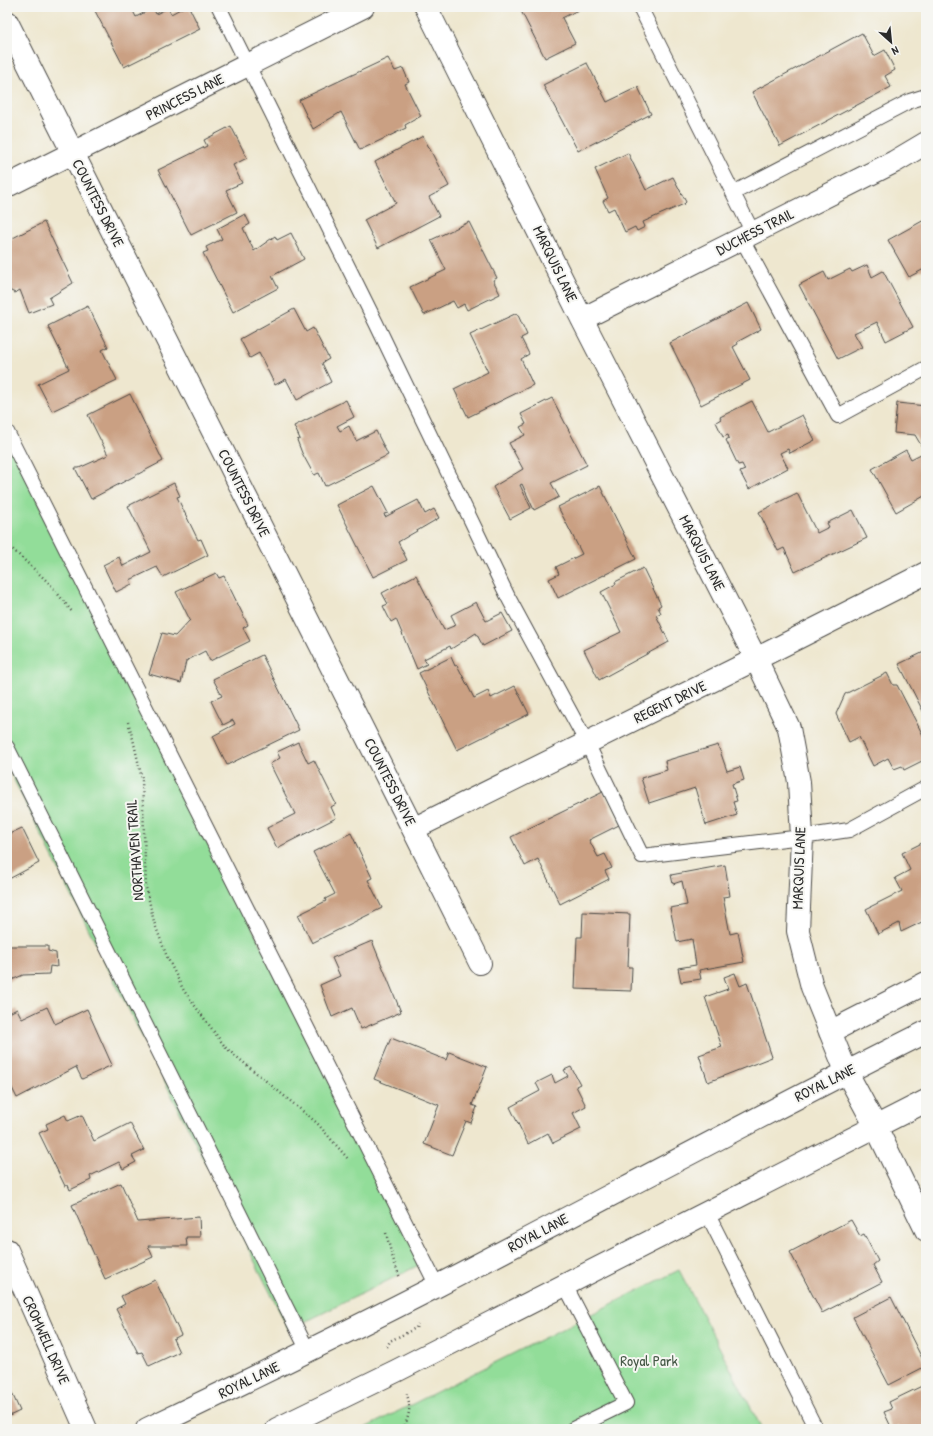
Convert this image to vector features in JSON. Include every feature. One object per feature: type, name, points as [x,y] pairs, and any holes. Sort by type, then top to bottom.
[{"type":"street","name":"PRINCESS LANE","points":[[7,186],[363,7]]},
{"type":"street","name":"MARQUIS LANE","points":[[426,7],[582,319],[756,659],[789,728],[799,782],[802,837],[798,931],[812,987],[846,1071],[876,1127],[926,1230]]},
{"type":"street","name":"COUNTESS DRIVE","points":[[7,22],[414,829],[480,963]]},
{"type":"street","name":"DUCHESS TRAIL","points":[[582,319],[894,162],[926,143]]},
{"type":"street","name":"REGENT DRIVE","points":[[414,829],[926,573]]},
{"type":"street","points":[[830,1032],[926,983]]},
{"type":"street","name":"ROYAL LANE","points":[[147,1429],[308,1351],[437,1286],[846,1071],[926,1032]]},
{"type":"street","points":[[277,1429],[396,1371],[926,1101]]},
{"type":"street","name":"CROMWELL DRIVE","points":[[7,1251],[86,1429]]},
{"type":"lane","points":[[219,7],[376,323],[508,597],[587,743],[642,856],[849,830],[926,788]]},
{"type":"lane","points":[[640,7],[733,193],[748,236],[838,416],[926,368]]},
{"type":"lane","points":[[733,193],[910,100],[926,96]]},
{"type":"lane","points":[[7,432],[437,1286]]},
{"type":"lane","points":[[7,747],[308,1351]]},
{"type":"lane","points":[[707,1213],[816,1429]]},
{"type":"lane","points":[[565,1285],[626,1403],[573,1429]]},
{"type":"path","points":[[7,544],[50,584],[74,614]]},
{"type":"path","name":"NORTHAVEN TRAIL","points":[[126,716],[142,779],[146,886],[154,922],[167,957],[184,991],[226,1048],[317,1123],[349,1160]]},
{"type":"path","points":[[385,1230],[400,1278]]},
{"type":"path","points":[[403,1429],[409,1418],[410,1401],[404,1389]]},
{"type":"green space","points":[[7,438],[421,1264],[289,1330],[7,766]]},
{"type":"green space","name":"Royal Park","points":[[679,1270],[762,1429],[363,1429]]},
{"type":"building","points":[[93,7],[131,7],[136,17],[153,8],[156,14],[168,8],[171,14],[184,7],[189,7],[200,29],[124,67]]},
{"type":"building","points":[[519,7],[584,7],[562,18],[575,43],[545,58]]},
{"type":"building","points":[[862,33],[874,56],[885,50],[895,70],[885,76],[891,87],[780,146],[752,92]]},
{"type":"building","points":[[388,58],[395,71],[403,68],[409,82],[405,84],[421,116],[405,125],[406,128],[360,150],[341,112],[313,129],[299,100]]},
{"type":"building","points":[[587,63],[607,102],[638,87],[651,114],[578,151],[543,85]]},
{"type":"building","points":[[231,126],[247,158],[233,165],[242,183],[226,190],[237,212],[191,235],[158,170],[207,146],[204,140]]},
{"type":"building","points":[[423,136],[449,186],[429,197],[439,216],[378,248],[364,220],[396,203],[375,162]]},
{"type":"building","points":[[628,153],[646,190],[673,177],[686,202],[643,222],[645,227],[637,231],[635,227],[625,232],[614,208],[608,211],[603,201],[608,198],[595,169]]},
{"type":"building","points":[[245,214],[250,224],[243,228],[254,251],[275,236],[277,240],[291,233],[304,259],[272,276],[278,288],[233,312],[203,253],[208,251],[206,247],[222,239],[217,229]]},
{"type":"building","points":[[926,219],[926,268],[909,277],[888,240]]},
{"type":"building","points":[[44,222],[73,283],[49,298],[52,304],[29,313],[20,290],[15,293],[7,289],[7,241]]},
{"type":"building","points":[[469,222],[497,278],[493,280],[500,294],[467,310],[464,304],[457,308],[453,301],[424,315],[410,287],[446,270],[431,240]]},
{"type":"building","points":[[867,265],[872,277],[883,271],[913,327],[886,341],[877,322],[854,333],[862,347],[838,359],[799,285],[824,272],[828,280],[850,269],[852,272]]},
{"type":"building","points":[[748,303],[761,329],[737,342],[738,344],[733,347],[750,380],[701,405],[670,343]]},
{"type":"building","points":[[88,306],[108,347],[102,350],[117,380],[52,411],[38,384],[69,369],[48,326]]},
{"type":"building","points":[[294,309],[306,332],[313,328],[329,359],[322,363],[331,382],[297,400],[286,379],[275,385],[259,353],[250,358],[240,339]]},
{"type":"building","points":[[517,313],[527,335],[521,338],[529,354],[521,359],[533,385],[468,417],[454,389],[488,372],[470,335]]},
{"type":"building","points":[[130,394],[163,461],[91,499],[75,468],[79,468],[108,455],[88,415]]},
{"type":"building","points":[[552,398],[587,465],[551,483],[559,497],[534,510],[522,484],[520,485],[531,508],[510,519],[493,487],[523,469],[509,443],[525,435],[520,427],[526,424],[521,414]]},
{"type":"building","points":[[346,400],[354,417],[337,426],[340,431],[349,426],[356,441],[376,431],[388,455],[325,486],[319,473],[314,475],[302,453],[297,440],[300,439],[294,426]]},
{"type":"building","points":[[752,401],[768,432],[802,415],[815,440],[790,453],[788,449],[780,453],[788,468],[749,489],[740,472],[745,470],[742,464],[738,465],[726,440],[729,438],[728,435],[723,437],[716,422],[721,419],[720,417]]},
{"type":"building","points":[[897,403],[926,406],[926,495],[896,512],[872,469],[906,450],[911,459],[925,452],[915,435],[894,433]]},
{"type":"building","points":[[174,483],[180,496],[177,497],[198,540],[201,539],[208,555],[163,577],[157,567],[130,580],[132,584],[116,592],[103,565],[119,557],[123,566],[151,552],[128,506]]},
{"type":"building","points":[[374,486],[388,513],[384,514],[385,517],[418,500],[425,514],[434,509],[439,518],[398,542],[407,560],[373,577],[337,505]]},
{"type":"building","points":[[600,486],[636,559],[558,598],[549,579],[559,574],[556,567],[582,554],[558,507]]},
{"type":"building","points":[[797,493],[817,533],[829,527],[827,523],[853,510],[867,538],[795,572],[784,548],[778,551],[759,512]]},
{"type":"building","points":[[643,568],[661,605],[658,607],[661,613],[656,615],[669,642],[599,680],[584,650],[621,632],[601,592],[616,584],[615,582]]},
{"type":"building","points":[[216,573],[219,578],[224,576],[248,625],[243,628],[250,641],[210,661],[205,651],[186,661],[181,683],[149,674],[162,633],[175,636],[190,620],[176,592]]},
{"type":"building","points":[[416,575],[444,630],[456,625],[451,615],[476,602],[486,621],[502,613],[512,631],[483,646],[476,633],[451,649],[450,646],[424,659],[427,664],[417,669],[396,619],[391,622],[383,606],[388,604],[382,593]]},
{"type":"building","points":[[926,651],[926,717],[899,664]]},
{"type":"building","points":[[262,655],[299,730],[227,765],[213,736],[235,724],[233,720],[223,725],[211,701],[222,696],[213,679]]},
{"type":"building","points":[[451,657],[455,666],[457,665],[474,698],[488,691],[491,698],[515,686],[529,714],[457,750],[419,673]]},
{"type":"building","points":[[887,673],[893,685],[897,685],[926,741],[926,759],[904,770],[902,766],[894,769],[888,758],[873,766],[859,737],[849,742],[836,714],[845,694]]},
{"type":"building","points":[[298,742],[308,763],[314,760],[336,804],[331,807],[336,818],[277,848],[267,828],[295,814],[270,764],[280,758],[277,752]]},
{"type":"building","points":[[718,745],[727,771],[740,767],[744,780],[732,784],[737,801],[733,802],[737,815],[706,825],[695,788],[649,803],[641,778],[667,770],[665,761]]},
{"type":"building","points":[[603,792],[619,825],[589,840],[598,857],[605,854],[612,868],[605,871],[609,879],[560,904],[538,859],[525,866],[511,837]]},
{"type":"building","points":[[22,828],[39,863],[7,880],[7,835]]},
{"type":"building","points":[[351,833],[372,878],[368,880],[382,908],[312,943],[298,915],[326,901],[325,899],[335,894],[313,852]]},
{"type":"building","points":[[926,841],[926,920],[901,932],[899,923],[878,934],[866,909],[902,891],[895,878],[910,870],[902,853]]},
{"type":"building","points":[[725,865],[730,896],[723,897],[730,934],[738,932],[744,962],[699,970],[701,979],[681,982],[678,968],[696,965],[692,939],[677,942],[670,908],[687,905],[682,881],[673,884],[671,875]]},
{"type":"building","points":[[583,912],[630,914],[628,967],[632,967],[631,991],[575,989],[577,937],[582,937]]},
{"type":"building","points":[[372,941],[401,1012],[361,1029],[352,1008],[332,1017],[320,985],[340,976],[332,958]]},
{"type":"building","points":[[9,946],[48,946],[48,951],[56,953],[57,967],[50,966],[49,974],[23,975],[7,982],[7,948]]},
{"type":"building","points":[[735,973],[740,986],[747,983],[772,1057],[708,1082],[699,1055],[722,1047],[705,997],[728,989],[724,977]]},
{"type":"building","points":[[47,1007],[55,1024],[87,1009],[112,1065],[82,1079],[76,1067],[17,1098],[7,1078],[7,1014],[17,1009],[22,1019]]},
{"type":"building","points":[[391,1038],[446,1060],[449,1052],[487,1067],[472,1105],[477,1107],[471,1123],[466,1121],[452,1155],[424,1144],[439,1105],[374,1079]]},
{"type":"building","points":[[571,1067],[580,1084],[576,1086],[586,1106],[573,1113],[581,1129],[553,1143],[548,1133],[528,1144],[510,1107],[540,1091],[536,1083],[552,1075],[555,1083],[568,1076],[564,1070]]},
{"type":"building","points":[[65,1115],[68,1121],[82,1115],[94,1141],[130,1123],[144,1150],[132,1156],[136,1162],[123,1169],[119,1162],[90,1176],[91,1180],[70,1190],[68,1185],[65,1186],[39,1133],[48,1129],[46,1124]]},
{"type":"building","points":[[121,1183],[138,1222],[199,1217],[200,1237],[186,1237],[187,1246],[148,1246],[153,1257],[105,1279],[72,1205]]},
{"type":"building","points":[[851,1220],[860,1236],[864,1234],[878,1261],[873,1265],[882,1282],[822,1313],[790,1252]]},
{"type":"building","points":[[155,1280],[181,1335],[173,1339],[179,1352],[149,1366],[142,1352],[138,1353],[116,1309],[125,1304],[121,1296]]},
{"type":"building","points":[[891,1297],[926,1366],[889,1385],[853,1317]]},
{"type":"building","points":[[7,1382],[20,1411],[7,1417]]},
{"type":"building","points":[[926,1384],[926,1429],[900,1429],[898,1426],[892,1429],[884,1412],[892,1409],[889,1402]]}]
